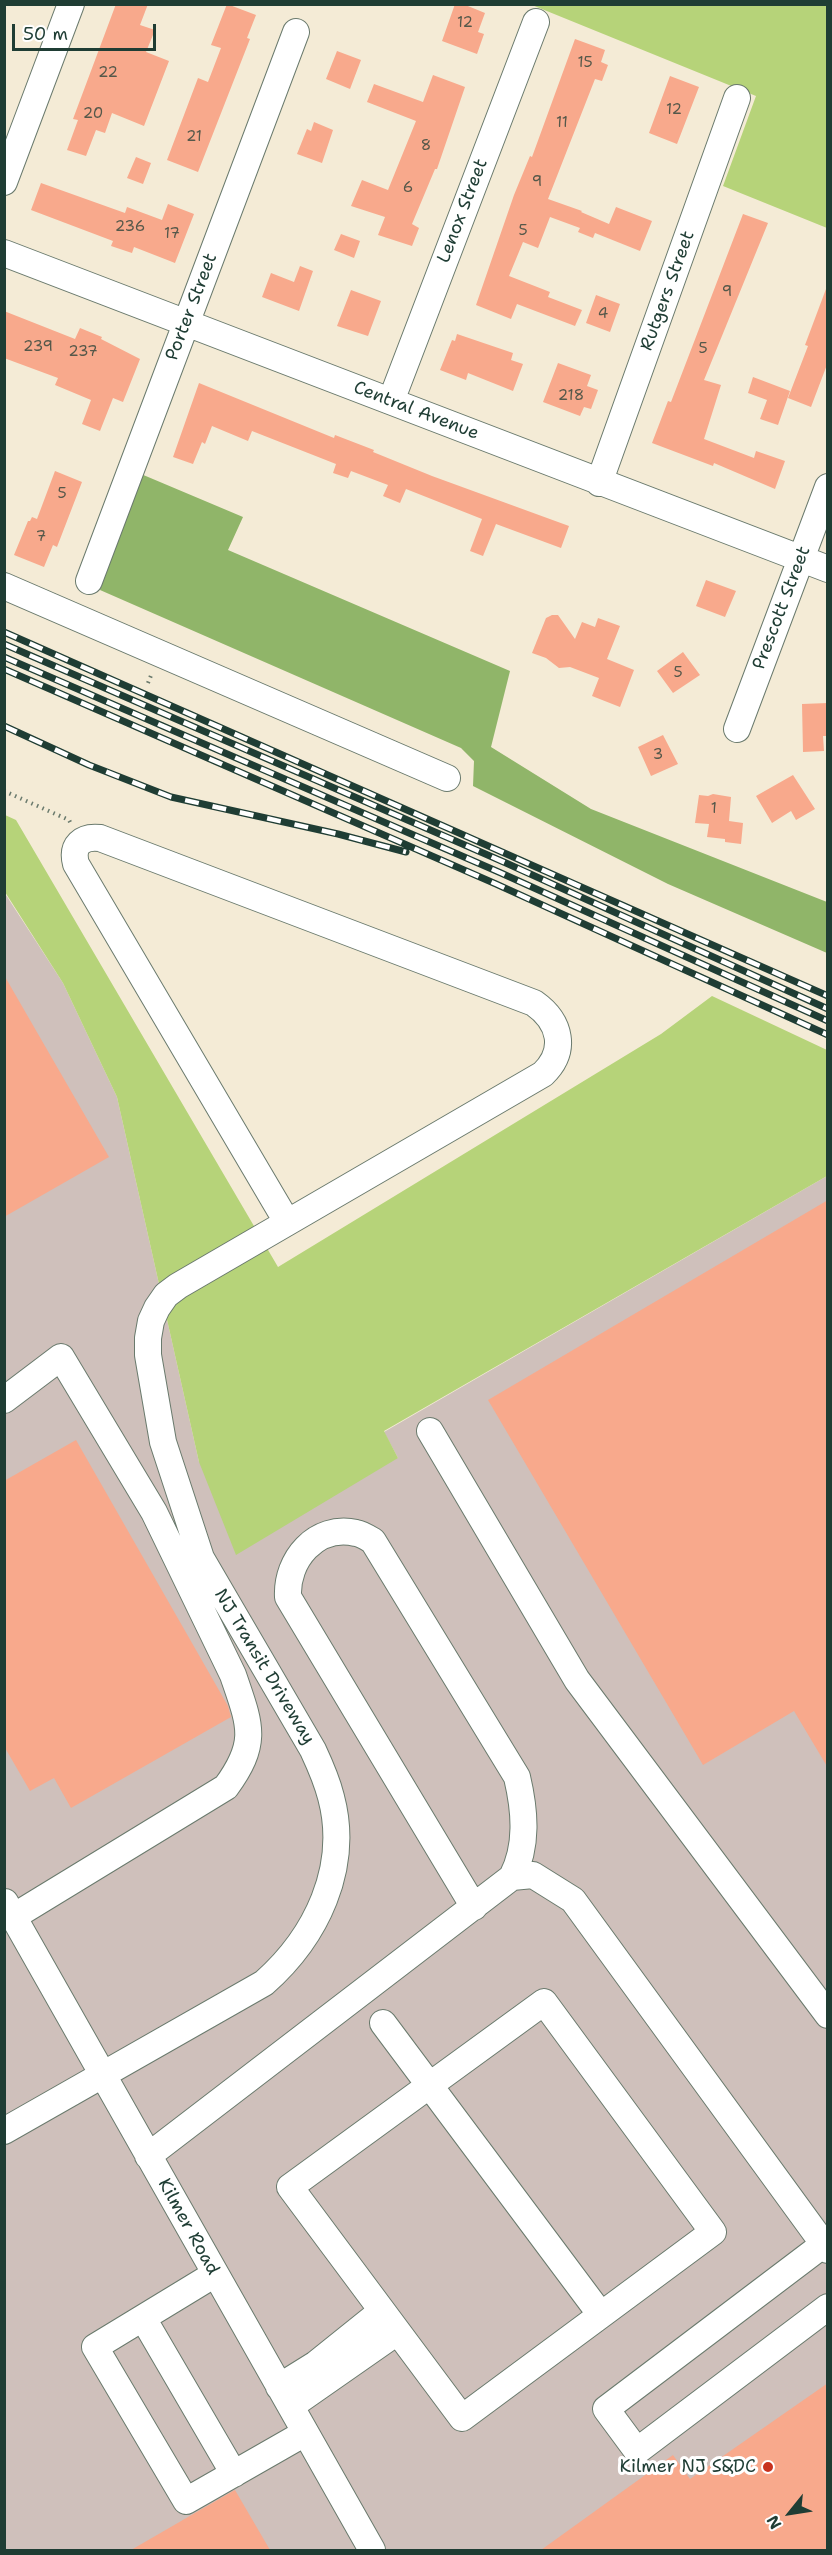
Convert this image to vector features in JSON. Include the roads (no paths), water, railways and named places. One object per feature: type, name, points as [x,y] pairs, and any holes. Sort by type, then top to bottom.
[{"type":"street","points":[[4,182],[71,4]]},
{"type":"street","name":"Lenox Street","points":[[391,400],[536,22]]},
{"type":"street","name":"Porter Street","points":[[90,581],[296,32]]},
{"type":"street","name":"Rutgers Street","points":[[599,483],[737,98]]},
{"type":"street","name":"Central Avenue","points":[[4,253],[828,569]]},
{"type":"street","name":"Prescott Street","points":[[736,729],[828,487]]},
{"type":"street","points":[[4,586],[447,778]]},
{"type":"street","name":"NJ Transit Driveway","points":[[4,2131],[264,1983],[293,1954],[309,1933],[321,1911],[330,1884],[335,1831],[332,1799],[313,1750],[201,1558],[163,1442],[148,1355],[151,1321],[166,1295],[178,1286],[543,1074],[554,1064],[558,1037],[555,1024],[546,1011],[534,1003],[100,838],[90,837],[82,840],[75,849],[76,864],[287,1222]]},
{"type":"street","points":[[4,1400],[61,1357],[154,1512],[233,1675],[250,1736],[245,1756],[226,1787],[9,1909]]},
{"type":"street","points":[[430,1431],[577,1680],[828,2015]]},
{"type":"street","points":[[148,2156],[474,1907],[512,1877],[521,1860],[522,1798],[517,1777],[373,1541],[357,1533],[342,1532],[324,1536],[305,1548],[294,1562],[287,1581],[288,1597],[474,1907]]},
{"type":"street","points":[[512,1877],[533,1875],[573,1900],[826,2247],[606,2409],[637,2451],[828,2307]]},
{"type":"street","name":"Kilmer Road","points":[[9,1909],[372,2550]]},
{"type":"street","points":[[544,2002],[713,2232],[601,2315],[462,2418],[290,2187],[544,2002]]},
{"type":"street","points":[[382,2023],[601,2315]]},
{"type":"street","points":[[214,2274],[95,2346],[186,2501],[305,2433]]},
{"type":"street","points":[[142,2318],[234,2475]]},
{"type":"street","points":[[285,2397],[316,2364],[390,2322]]},
{"type":"railway","points":[[4,632],[828,996]]},
{"type":"railway","points":[[4,644],[506,863],[828,1009]]},
{"type":"railway","points":[[4,657],[501,873],[828,1021]]},
{"type":"railway","points":[[4,669],[496,884],[828,1035]]},
{"type":"railway","points":[[4,726],[89,765],[171,797],[338,834],[406,852]]},
{"type":"place","name":"Kilmer NJ S&DC","points":[[768,2467]]}]
